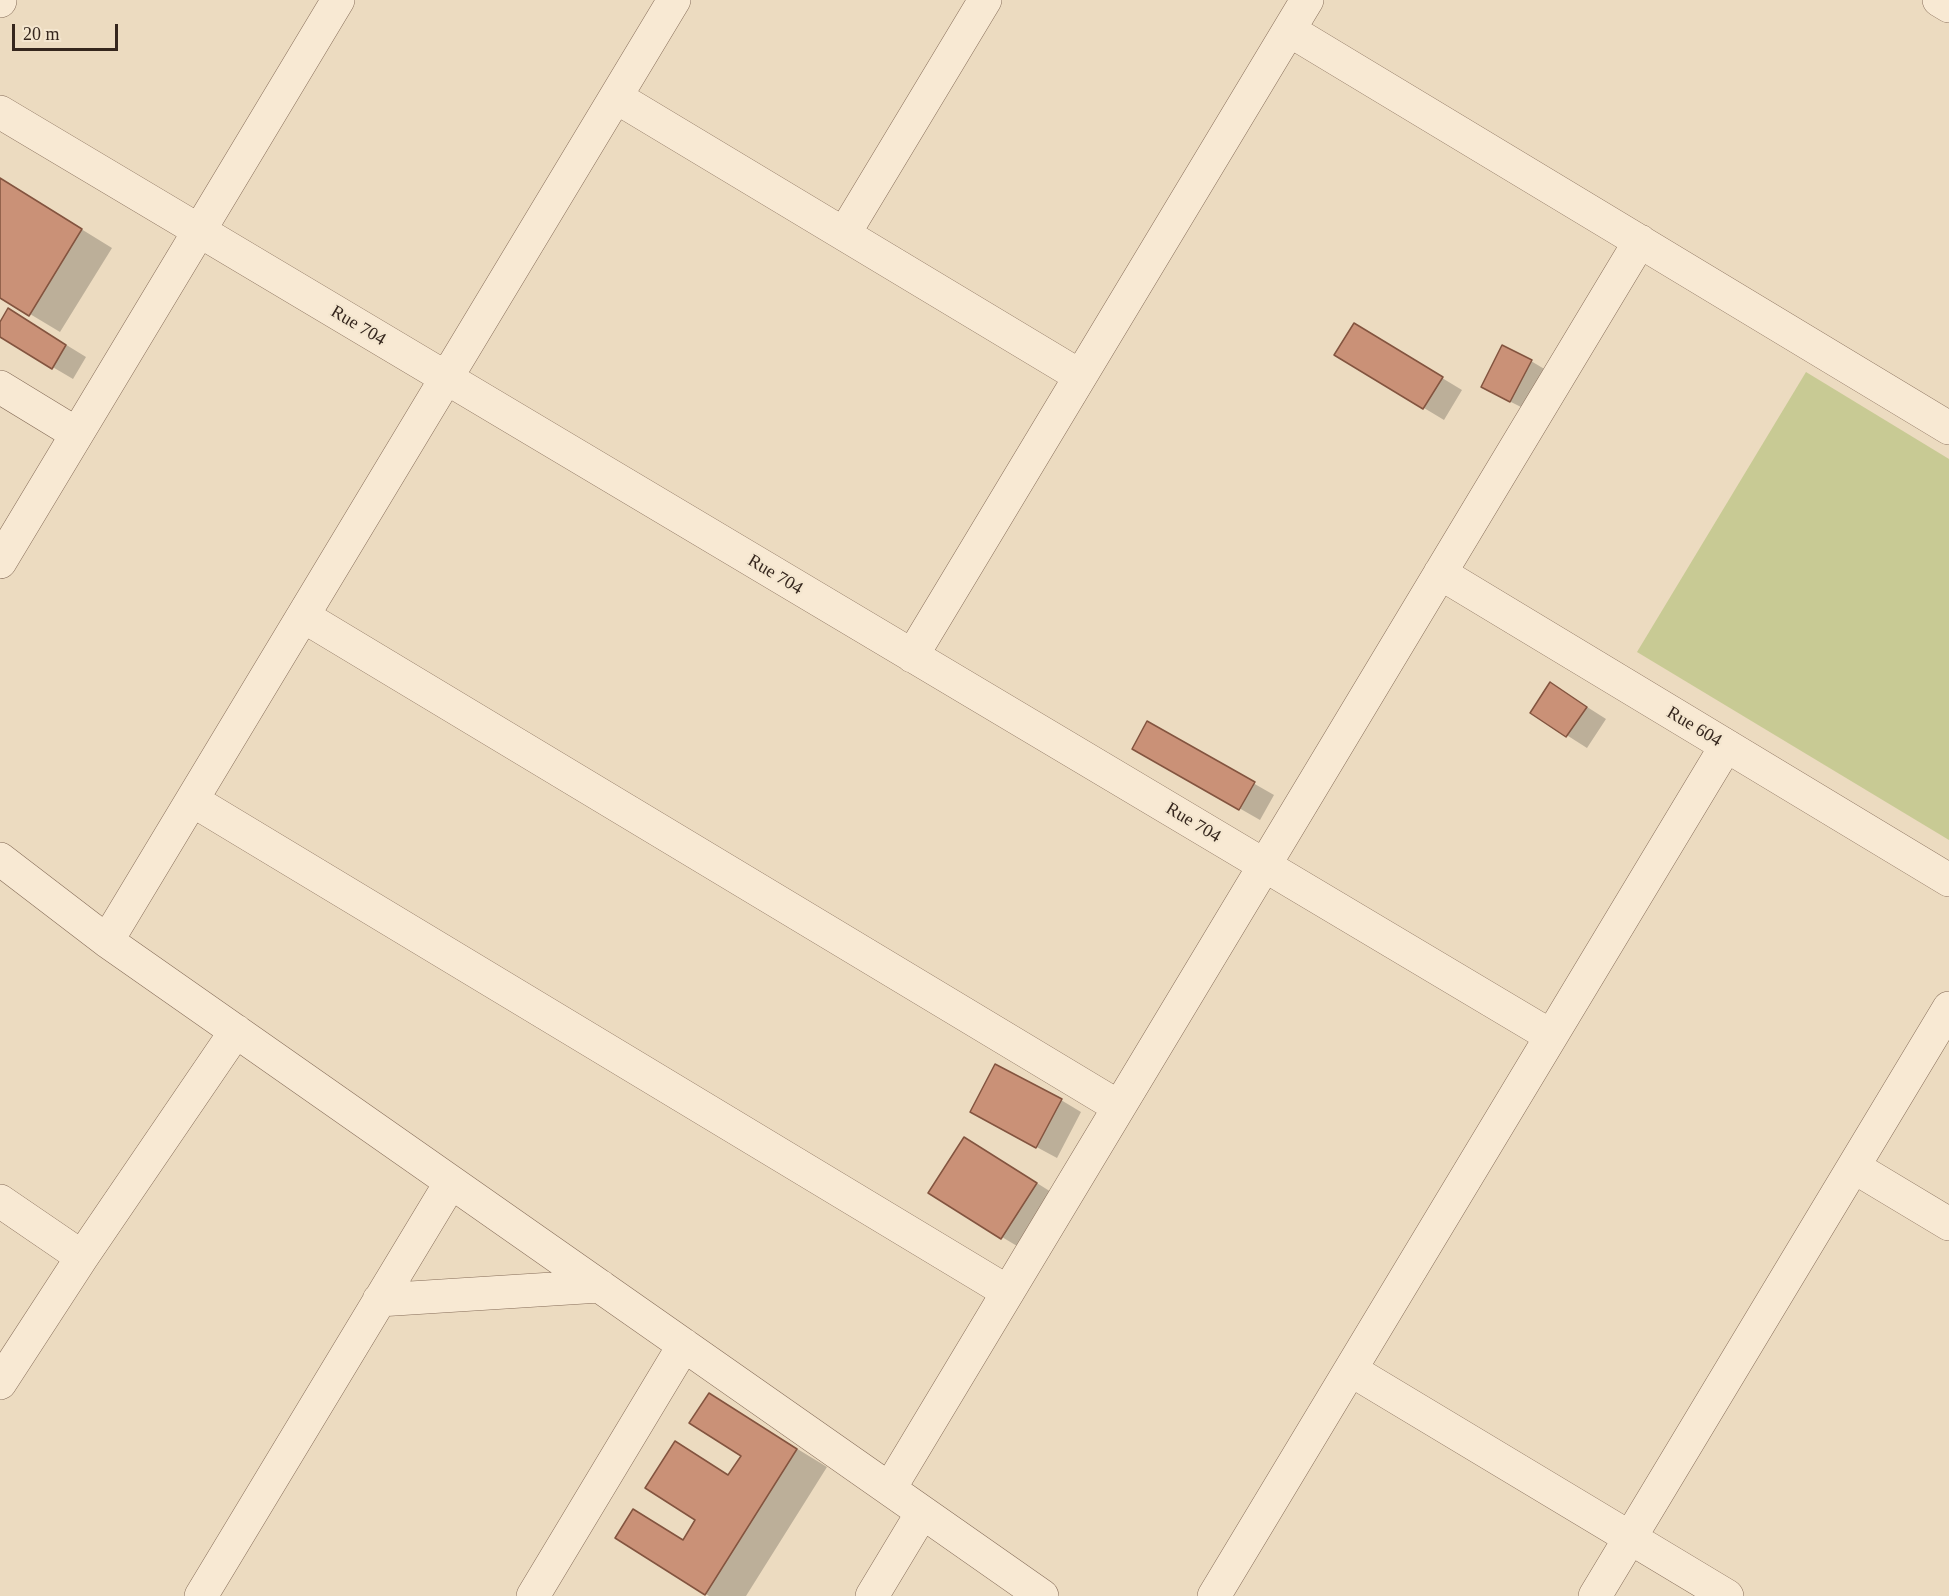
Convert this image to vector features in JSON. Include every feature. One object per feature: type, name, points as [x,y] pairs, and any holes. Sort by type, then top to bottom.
[{"type":"street","points":[[0,562],[338,0]]},
{"type":"street","points":[[107,941],[674,0]]},
{"type":"street","points":[[844,234],[985,0]]},
{"type":"street","points":[[912,656],[1307,0]]},
{"type":"street","points":[[1940,0],[1949,6]]},
{"type":"street","points":[[1289,30],[1949,428]]},
{"type":"street","points":[[616,97],[1080,376]]},
{"type":"street","name":"Rue 704","points":[[0,112],[1551,1036]]},
{"type":"street","points":[[890,1488],[1640,241]]},
{"type":"street","points":[[0,387],[77,434]]},
{"type":"street","name":"Rue 604","points":[[1440,573],[1949,880]]},
{"type":"street","points":[[303,616],[1119,1107]]},
{"type":"street","points":[[1214,1596],[1726,746]]},
{"type":"street","points":[[192,800],[1008,1292]]},
{"type":"street","points":[[0,859],[107,941],[1042,1596]]},
{"type":"street","points":[[1595,1596],[1949,1008]]},
{"type":"street","points":[[0,1383],[82,1257],[236,1031]]},
{"type":"street","points":[[1854,1167],[1949,1224]]},
{"type":"street","points":[[201,1596],[450,1182]]},
{"type":"street","points":[[0,1201],[82,1257]]},
{"type":"street","points":[[380,1300],[600,1286]]},
{"type":"street","points":[[533,1596],[684,1345]]},
{"type":"street","points":[[1351,1370],[1727,1596]]},
{"type":"street","points":[[872,1596],[922,1513]]},
{"type":"green space","points":[[1806,372],[1949,459],[1949,840],[1637,652]]},
{"type":"building","points":[[0,178],[82,229],[29,316],[0,298]]},
{"type":"building","points":[[8,308],[66,345],[52,369],[0,337],[0,322]]},
{"type":"building","points":[[1354,323],[1443,377],[1423,409],[1334,355]]},
{"type":"building","points":[[1502,345],[1532,360],[1510,402],[1481,387]]},
{"type":"building","points":[[1550,682],[1587,707],[1566,737],[1530,713]]},
{"type":"building","points":[[1147,721],[1255,782],[1239,810],[1132,749]]},
{"type":"building","points":[[995,1064],[1062,1099],[1036,1148],[970,1112]]},
{"type":"building","points":[[964,1137],[1037,1183],[1001,1239],[928,1193]]},
{"type":"building","points":[[709,1393],[797,1449],[705,1595],[615,1538],[633,1509],[683,1540],[695,1520],[645,1488],[675,1441],[728,1475],[741,1456],[689,1423]]}]
